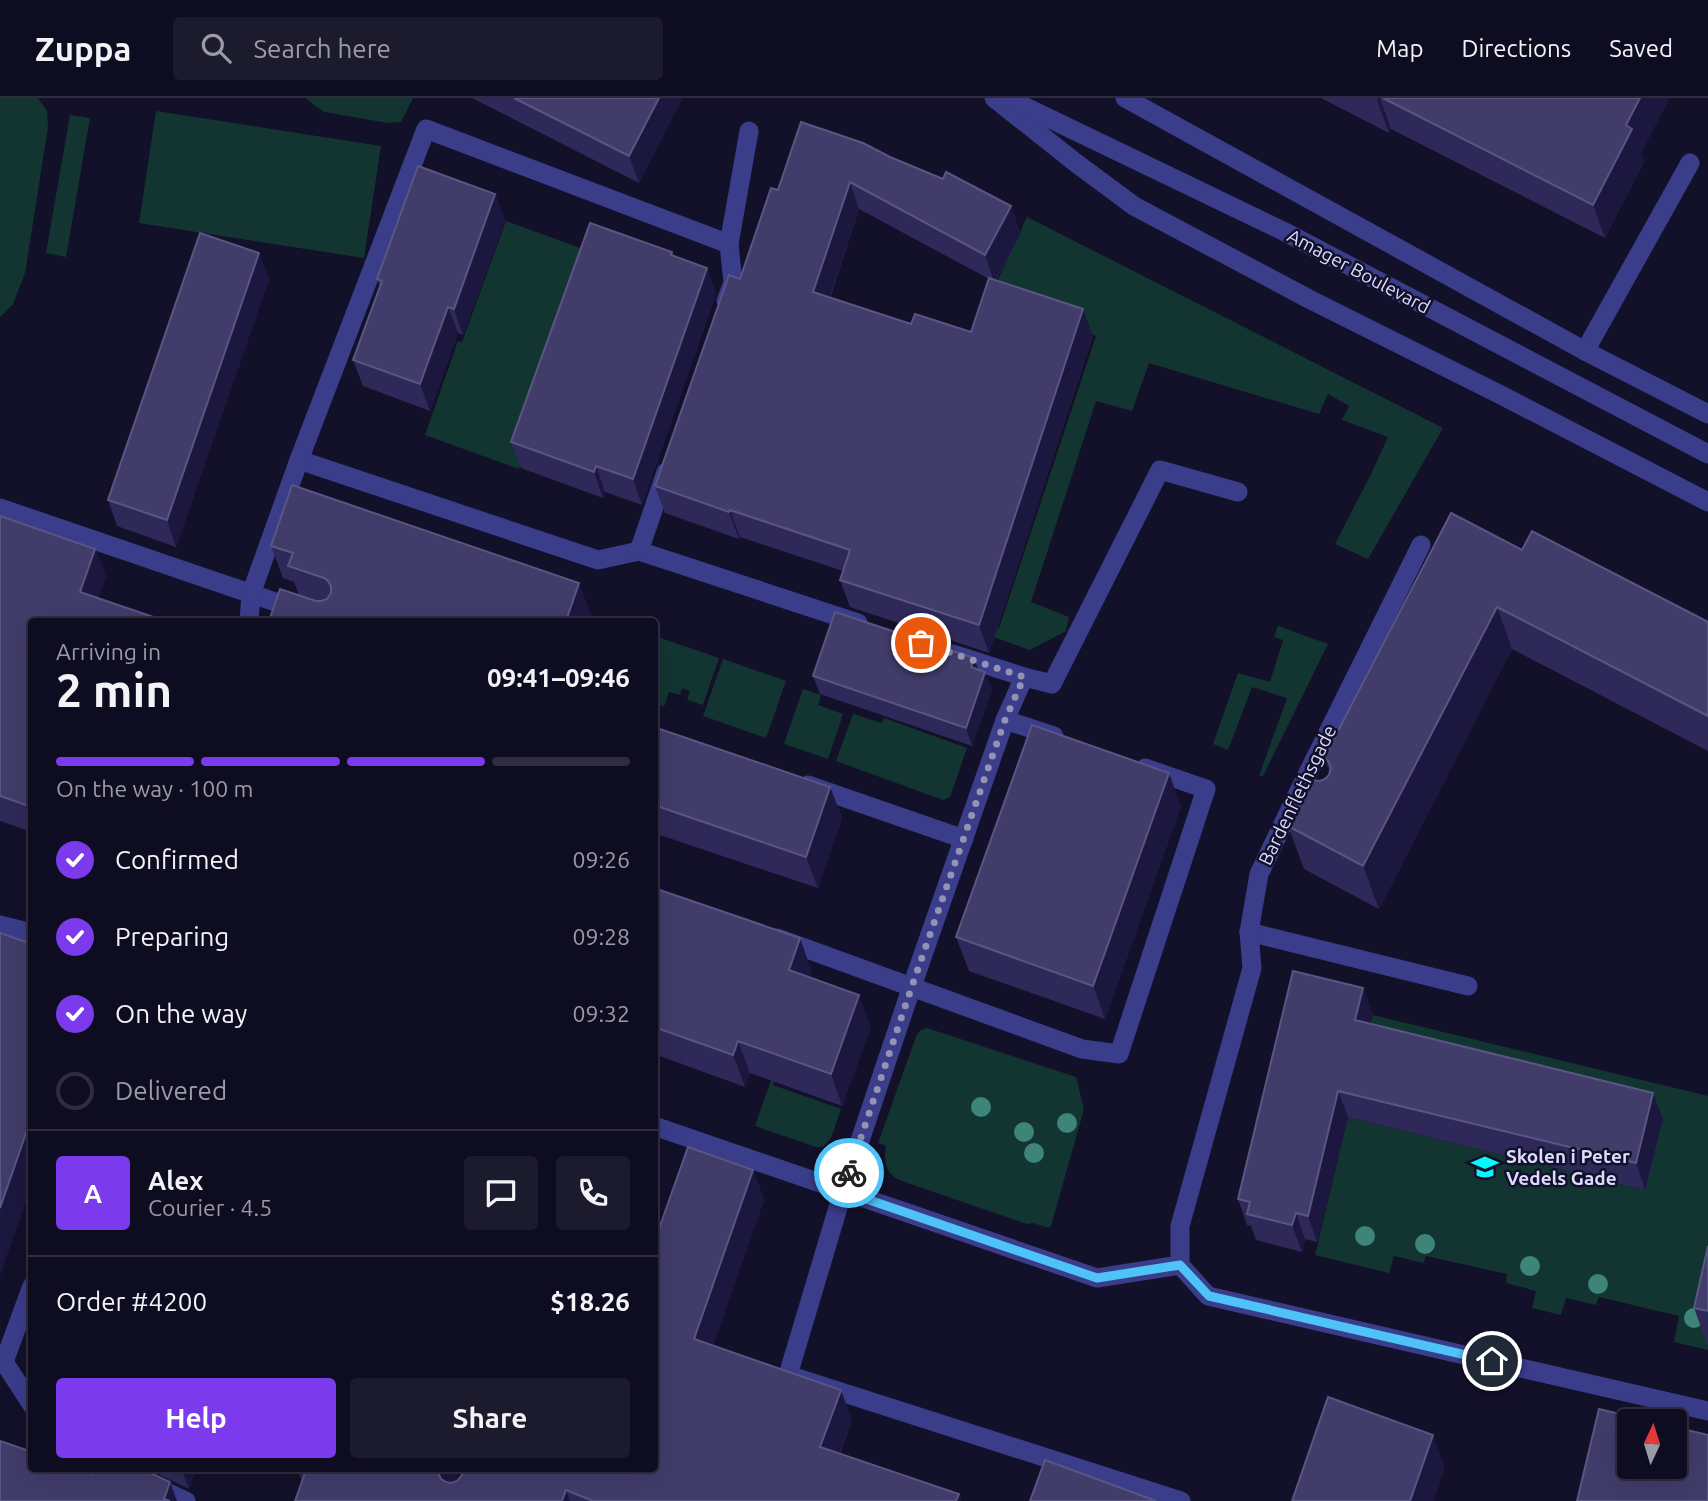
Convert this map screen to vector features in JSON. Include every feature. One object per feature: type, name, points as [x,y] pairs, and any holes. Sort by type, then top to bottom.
[{"type":"street","points":[[993,98],[1134,205],[1309,299],[1708,502]]},
{"type":"street","name":"Amager Boulevard","points":[[1006,98],[1285,232],[1708,454]]},
{"type":"street","name":"Amager Boulevard","points":[[1125,98],[1585,351],[1708,414]]},
{"type":"street","points":[[249,618],[251,594],[299,460],[426,129],[729,244]]},
{"type":"street","points":[[719,321],[733,283],[729,244],[749,131]]},
{"type":"street","points":[[1585,351],[1690,163]]},
{"type":"street","points":[[639,551],[674,449]]},
{"type":"street","points":[[299,460],[598,560],[639,551],[878,629]]},
{"type":"street","points":[[931,646],[1052,684],[1160,470],[1238,492]]},
{"type":"street","points":[[0,508],[322,618]]},
{"type":"street","name":"Bardenflethsgade","points":[[1180,1265],[1180,1226],[1251,968],[1249,932],[1259,874],[1304,796],[1421,545]]},
{"type":"street","points":[[1024,677],[1005,720],[912,986],[843,1191],[788,1375],[1181,1501]]},
{"type":"street","points":[[1005,720],[1068,741]]},
{"type":"street","points":[[757,931],[1082,1049],[1119,1054],[1206,789],[1130,763]]},
{"type":"street","points":[[796,781],[964,839]]},
{"type":"street","points":[[0,925],[28,932]]},
{"type":"street","points":[[1249,932],[1468,986]]},
{"type":"street","points":[[658,1127],[1097,1278],[1180,1265],[1209,1296],[1708,1411]]},
{"type":"street","points":[[28,1296],[2,1361],[28,1399]]},
{"type":"street","points":[[124,1472],[186,1501]]},
{"type":"green space","points":[[0,98],[38,98],[47,111],[48,127],[25,273],[13,304],[0,317]]},
{"type":"green space","points":[[305,98],[413,98],[401,122],[388,123],[324,112]]},
{"type":"green space","points":[[156,111],[381,146],[364,258],[139,223]]},
{"type":"green space","points":[[70,115],[90,118],[66,257],[46,253]]},
{"type":"green space","points":[[1027,217],[1443,428],[1368,559],[1335,544],[1388,437],[1342,420],[1349,406],[1328,394],[1319,414],[1149,363],[1132,411],[1096,401],[1031,602],[1069,617],[1066,631],[1030,650],[985,634],[990,625],[999,628],[1096,336],[1055,321],[993,290]]},
{"type":"green space","points":[[506,221],[597,254],[519,469],[425,435],[458,341],[462,342]]},
{"type":"green space","points":[[1278,626],[1328,644],[1263,776],[1259,776],[1287,698],[1252,687],[1228,750],[1213,744],[1238,673],[1270,682],[1283,640],[1274,637]]},
{"type":"green space","points":[[658,637],[719,658],[703,705],[687,700],[690,691],[682,688],[680,695],[669,692],[664,707],[658,704]]},
{"type":"green space","points":[[723,659],[786,681],[766,738],[703,716]]},
{"type":"green space","points":[[803,689],[821,695],[818,705],[843,714],[828,759],[784,744]]},
{"type":"green space","points":[[853,714],[882,723],[884,718],[967,748],[950,797],[943,800],[836,761]]},
{"type":"green space","points":[[1373,1015],[1708,1096],[1708,1350],[1674,1342],[1679,1316],[1599,1297],[1596,1305],[1566,1298],[1561,1315],[1532,1308],[1536,1291],[1506,1283],[1507,1274],[1426,1256],[1423,1263],[1394,1256],[1389,1273],[1315,1255],[1348,1117],[1645,1190],[1662,1120],[1365,1046]]},
{"type":"green space","points":[[927,1028],[1076,1077],[1084,1109],[1049,1228],[1027,1224],[902,1181],[889,1172],[885,1157],[886,1146],[878,1143],[917,1034]]},
{"type":"green space","points":[[778,1060],[781,1061],[773,1085],[841,1109],[831,1138],[823,1147],[755,1126]]},
{"type":"building","points":[[514,98],[659,98],[629,156]]},
{"type":"building","points":[[1383,98],[1640,98],[1626,125],[1632,129],[1593,205]]},
{"type":"building","points":[[801,122],[863,143],[943,179],[946,172],[1011,206],[985,255],[850,182],[813,292],[911,324],[915,314],[971,332],[989,278],[1083,309],[979,625],[840,580],[850,550],[655,486],[729,275],[740,279],[771,188],[778,190]]},
{"type":"building","points":[[418,166],[495,194],[454,309],[448,307],[420,384],[353,360],[382,281],[377,279]]},
{"type":"building","points":[[590,223],[672,252],[671,255],[707,268],[633,479],[596,466],[594,472],[511,442]]},
{"type":"building","points":[[200,233],[259,253],[167,520],[108,500]]},
{"type":"building","points":[[292,485],[579,583],[567,618],[270,618],[280,589],[316,601],[327,599],[331,593],[331,586],[324,578],[288,566],[293,553],[271,546]]},
{"type":"building","points":[[1451,513],[1522,550],[1532,531],[1708,622],[1708,716],[1497,607],[1363,866],[1288,826],[1313,780],[1320,781],[1329,775],[1331,767],[1324,758]]},
{"type":"building","points":[[0,516],[95,549],[80,592],[156,618],[28,618],[28,806],[0,796]]},
{"type":"building","points":[[835,612],[974,658],[971,667],[985,672],[966,728],[813,676]]},
{"type":"building","points":[[1032,725],[1169,773],[1093,986],[956,937]]},
{"type":"building","points":[[658,728],[830,787],[806,857],[658,806]]},
{"type":"building","points":[[658,889],[800,938],[789,970],[859,995],[831,1074],[738,1041],[733,1055],[658,1028]]},
{"type":"building","points":[[0,933],[28,943],[28,1128],[0,1208]]},
{"type":"building","points":[[1293,971],[1363,988],[1355,1020],[1653,1093],[1636,1163],[1338,1091],[1308,1216],[1296,1213],[1292,1225],[1247,1214],[1250,1202],[1238,1199]]},
{"type":"building","points":[[688,1147],[753,1170],[694,1339],[841,1390],[820,1447],[959,1494],[956,1501],[593,1501],[566,1490],[562,1501],[295,1501],[305,1473],[303,1472],[438,1472],[441,1479],[451,1483],[457,1481],[463,1472],[658,1472],[658,1232]]},
{"type":"building","points":[[1708,1246],[1708,1311],[1694,1308]]},
{"type":"building","points":[[1328,1397],[1433,1435],[1410,1501],[1292,1501]]},
{"type":"building","points":[[1599,1409],[1617,1413],[1617,1479],[1687,1479],[1687,1430],[1708,1435],[1708,1501],[1577,1501]]},
{"type":"building","points":[[0,1441],[28,1451],[28,1472],[149,1472],[170,1482],[164,1499],[170,1501],[0,1501]]},
{"type":"building","points":[[1045,1460],[1156,1501],[1030,1501]]},
{"type":"way so far","points":[[849,1173],[1005,720],[1024,677],[921,643]]},
{"type":"place","name":"Skolen i Peter Vedels Gade","points":[[1485,1167]]},
{"type":"route","points":[[849,1173],[843,1191],[1097,1278],[1180,1265],[1209,1296],[1492,1361]]}]
